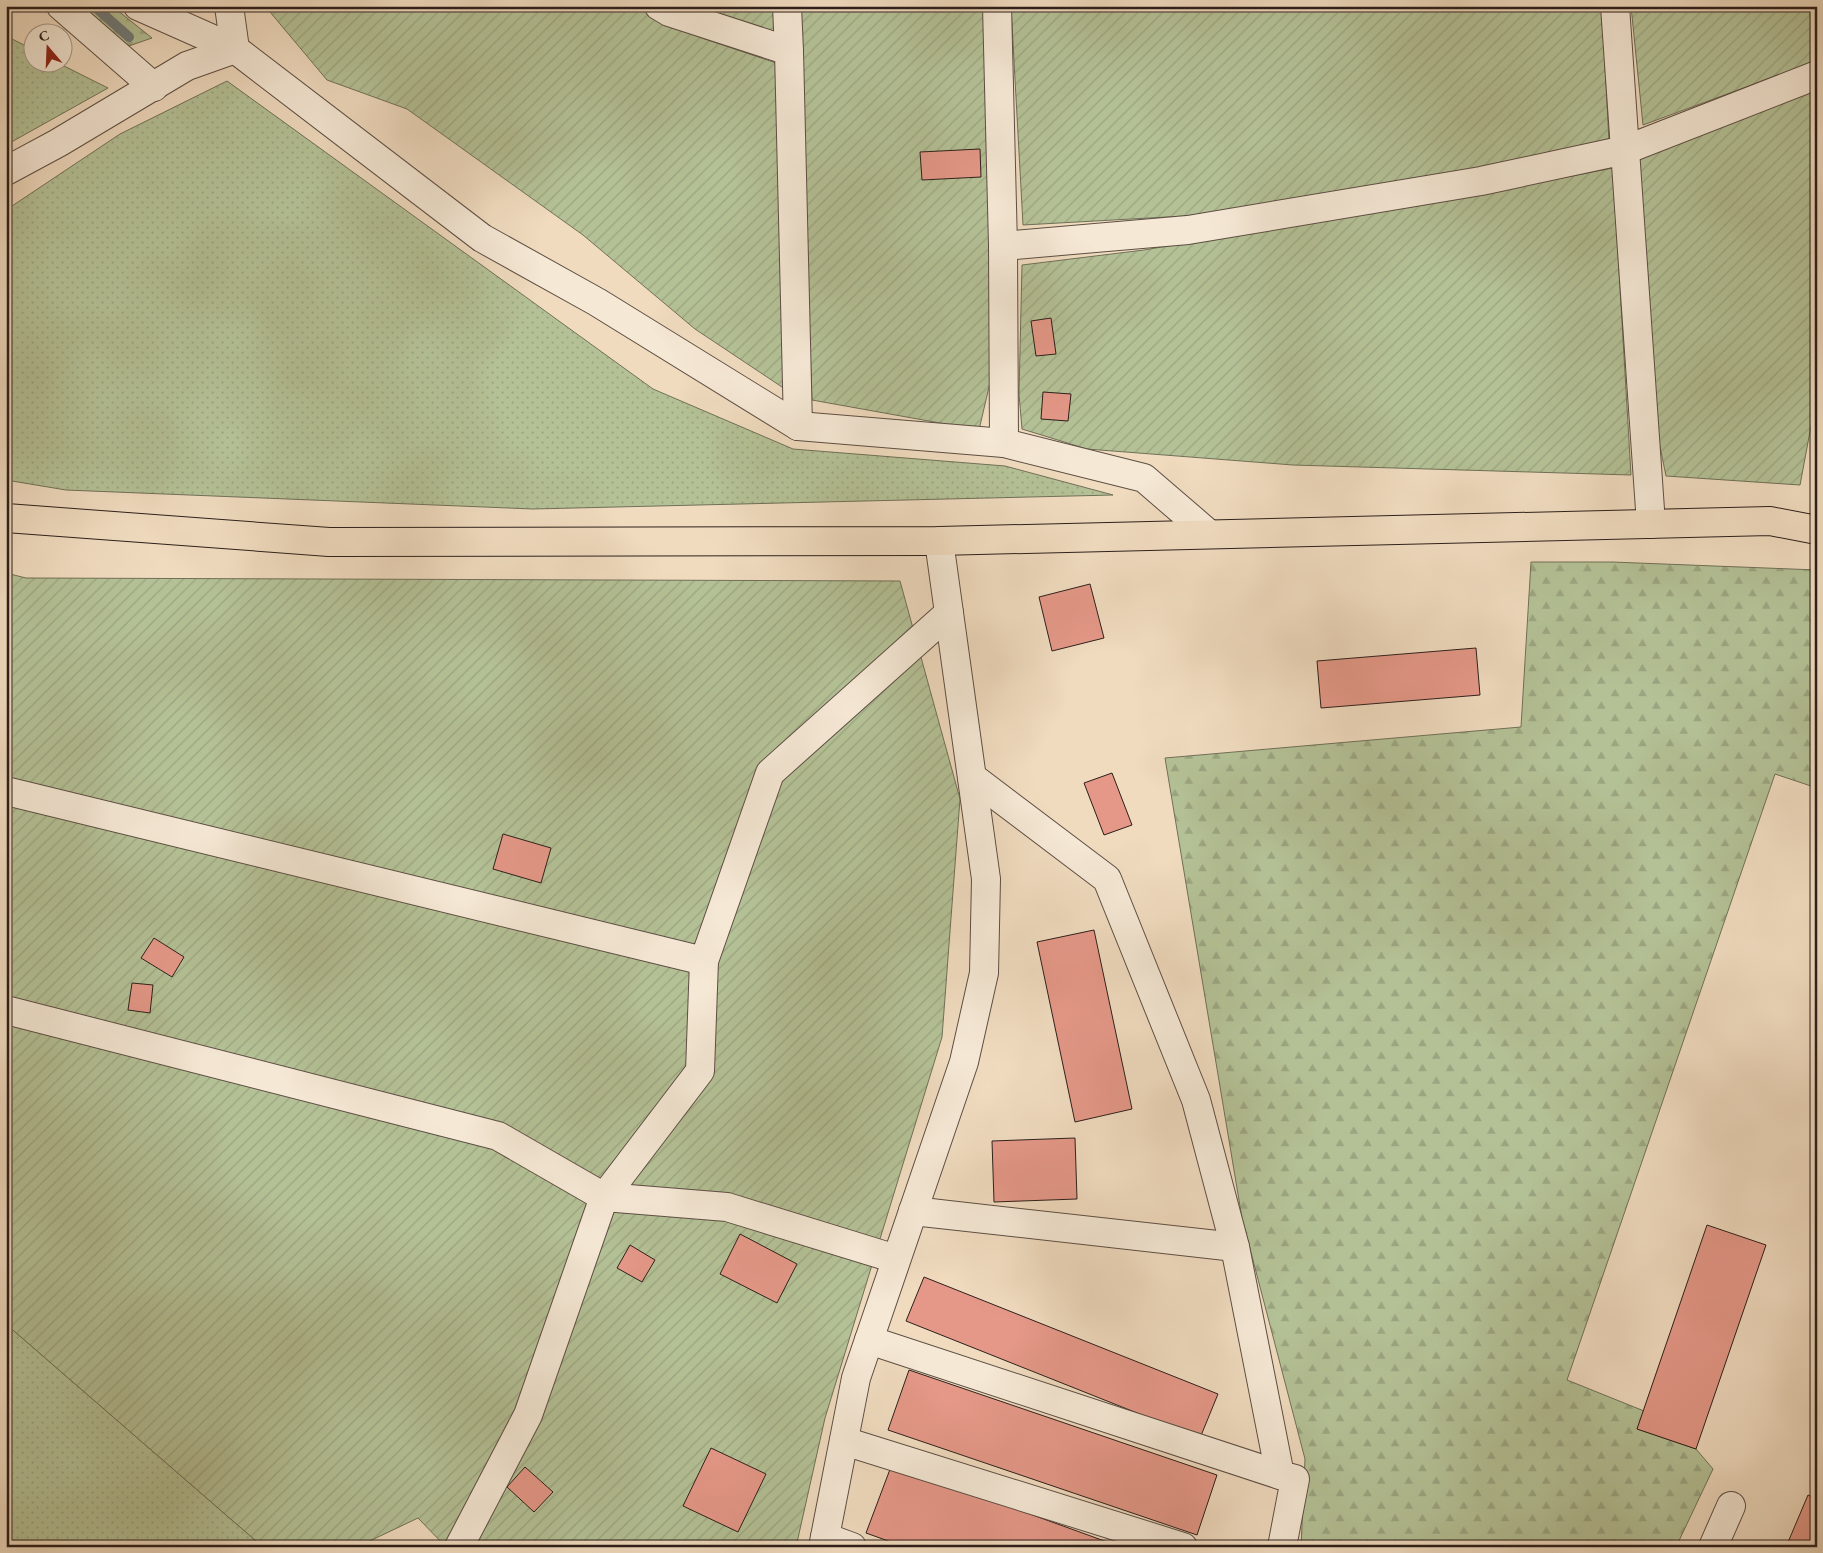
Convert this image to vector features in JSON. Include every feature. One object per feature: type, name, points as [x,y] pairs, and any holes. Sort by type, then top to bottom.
[{"type":"main road","points":[[6,518],[329,542],[939,540],[1770,521],[1817,530]]},
{"type":"street","points":[[61,6],[154,87]]},
{"type":"street","points":[[138,6],[235,49],[482,238],[597,302],[798,426],[1004,443],[1144,478],[1209,534]]},
{"type":"street","points":[[229,6],[235,49]]},
{"type":"street","points":[[659,6],[669,12],[789,51]]},
{"type":"street","points":[[787,6],[798,426]]},
{"type":"street","points":[[997,6],[1003,246],[1004,443]]},
{"type":"street","points":[[1615,6],[1651,524]]},
{"type":"street","points":[[6,171],[58,144],[187,66],[235,49]]},
{"type":"street","points":[[1003,246],[1188,230],[1481,181],[1625,150],[1817,75]]},
{"type":"street","points":[[852,1547],[824,1542],[856,1378],[964,1062],[984,973],[986,879],[939,540]]},
{"type":"street","points":[[459,1547],[528,1415],[604,1197],[700,1071],[704,960],[770,773],[949,613]]},
{"type":"street","points":[[972,777],[1107,879],[1196,1100],[1235,1247],[1280,1475]]},
{"type":"street","points":[[6,791],[704,960]]},
{"type":"street","points":[[6,1010],[498,1136],[604,1197],[727,1206],[896,1259]]},
{"type":"street","points":[[912,1211],[1235,1247]]},
{"type":"street","points":[[869,1340],[1295,1479],[1282,1547]]},
{"type":"street","points":[[844,1441],[1183,1547]]},
{"type":"street","points":[[1713,1547],[1731,1506]]},
{"type":"green space","points":[[57,6],[112,6],[152,38],[117,50]]},
{"type":"green space","points":[[265,6],[633,6],[702,38],[776,63],[785,389],[695,329],[583,235],[407,109],[327,80]]},
{"type":"green space","points":[[692,6],[773,6],[775,34]]},
{"type":"green space","points":[[797,6],[987,6],[995,361],[979,430],[812,400]]},
{"type":"green space","points":[[1011,6],[1602,6],[1609,142],[1392,187],[1185,216],[1023,225]]},
{"type":"green space","points":[[1631,6],[1817,6],[1817,61],[1643,125]]},
{"type":"green space","points":[[6,36],[22,44],[22,72],[72,72],[72,70],[108,88],[6,145]]},
{"type":"green space","points":[[227,81],[653,389],[793,449],[1005,466],[1113,495],[533,509],[66,490],[6,480],[6,210],[120,134]]},
{"type":"green space","points":[[1817,88],[1817,394],[1800,485],[1666,476],[1654,417],[1637,154]]},
{"type":"green space","points":[[1613,168],[1631,475],[1293,465],[1087,449],[1022,429],[1019,394],[1022,265],[1144,250],[1488,192]]},
{"type":"green space","points":[[1531,562],[1612,562],[1817,570],[1817,788],[1775,774],[1567,1380],[1644,1411],[1637,1429],[1696,1449],[1713,1469],[1676,1547],[1301,1547],[1305,1459],[1242,1218],[1165,758],[1521,727]]},
{"type":"green space","points":[[6,573],[26,578],[900,581],[960,799],[942,1037],[825,1418],[796,1547],[446,1547],[418,1518],[357,1547],[263,1547],[6,1324]]},
{"type":"green space","points":[[6,1324],[263,1547],[6,1547]]},
{"type":"building","points":[[980,149],[981,177],[922,180],[920,152]]},
{"type":"building","points":[[1051,318],[1056,354],[1036,356],[1031,321]]},
{"type":"building","points":[[1043,392],[1071,394],[1068,421],[1041,419]]},
{"type":"building","points":[[1090,584],[1104,638],[1052,651],[1039,597]]},
{"type":"building","points":[[1476,648],[1480,695],[1321,708],[1317,661]]},
{"type":"building","points":[[1112,773],[1132,825],[1104,835],[1084,783]]},
{"type":"building","points":[[503,834],[551,848],[541,883],[493,869]]},
{"type":"building","points":[[1094,930],[1132,1109],[1075,1122],[1037,942]]},
{"type":"building","points":[[154,938],[184,957],[172,977],[141,958]]},
{"type":"building","points":[[132,983],[153,985],[150,1013],[128,1010]]},
{"type":"building","points":[[1075,1138],[1077,1199],[994,1202],[992,1141]]},
{"type":"building","points":[[1707,1225],[1766,1245],[1696,1449],[1637,1429]]},
{"type":"building","points":[[740,1234],[797,1264],[777,1303],[720,1274]]},
{"type":"building","points":[[630,1245],[655,1260],[642,1282],[617,1268]]},
{"type":"building","points":[[924,1277],[1218,1394],[1200,1438],[906,1321]]},
{"type":"building","points":[[909,1370],[1217,1475],[1197,1535],[888,1430]]},
{"type":"building","points":[[711,1448],[766,1474],[738,1532],[683,1506]]},
{"type":"building","points":[[892,1464],[1121,1547],[905,1547],[866,1533]]},
{"type":"building","points":[[525,1467],[553,1492],[534,1512],[507,1487]]},
{"type":"building","points":[[1808,1495],[1817,1499],[1817,1547],[1786,1547]]},
{"type":"waterway","points":[[94,6],[129,37]]}]
